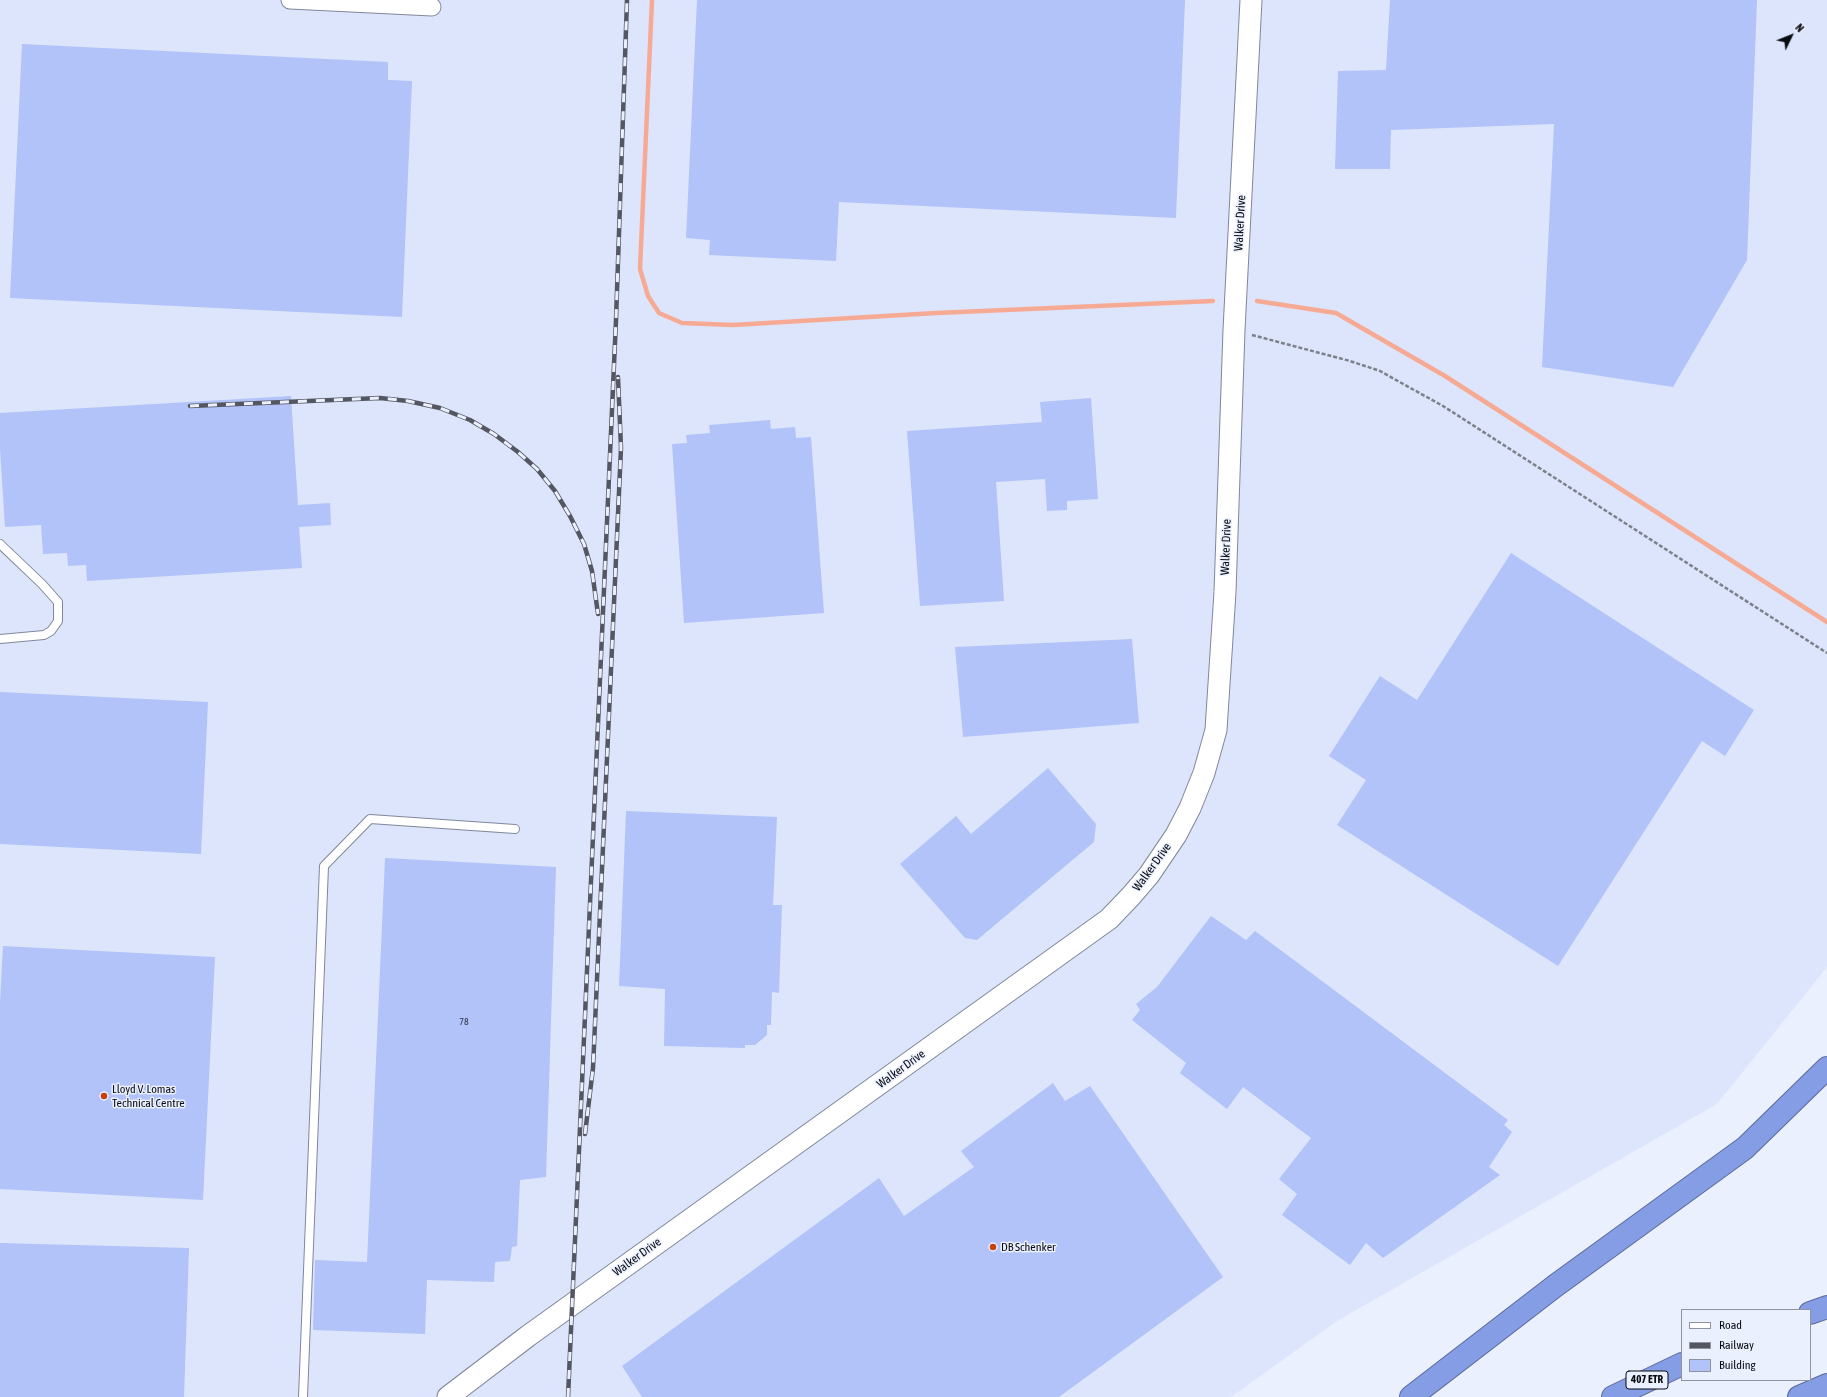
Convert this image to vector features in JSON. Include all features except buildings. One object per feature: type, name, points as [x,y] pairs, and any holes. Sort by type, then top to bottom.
[{"type":"highway","points":[[1411,1397],[1555,1286],[1745,1148],[1827,1068]]},
{"type":"highway","points":[[1811,1313],[1827,1307]]},
{"type":"highway","name":"407 ETR","points":[[1613,1397],[1681,1364]]},
{"type":"highway","points":[[1799,1397],[1827,1385]]},
{"type":"street","points":[[290,0],[434,4]]},
{"type":"street","name":"Walker Drive","points":[[448,1397],[656,1244],[1109,919],[1149,875],[1176,835],[1190,808],[1204,773],[1216,730],[1225,592],[1234,330],[1251,0]]},
{"type":"lane","points":[[0,544],[42,584],[58,602],[58,621],[51,631],[44,635],[0,639]]},
{"type":"lane","points":[[303,1397],[324,866],[370,819],[516,829]]},
{"type":"path","points":[[1234,330],[1350,361],[1380,371],[1443,406],[1827,653]]},
{"type":"shaded area","points":[[0,0],[1827,0],[1827,967],[1717,1104],[1337,1321],[1231,1397],[0,1397]]},
{"type":"waterway","points":[[652,0],[640,269],[648,296],[659,313],[682,323],[733,325],[936,313],[1213,301]]},
{"type":"waterway","points":[[1257,301],[1336,313],[1445,376],[1827,622]]},
{"type":"railway","points":[[568,1397],[616,320],[627,0]]},
{"type":"railway","points":[[585,1134],[593,1068],[621,448],[618,377]]},
{"type":"railway","points":[[190,406],[380,398],[408,401],[440,408],[470,420],[494,434],[518,452],[537,469],[555,491],[584,544],[592,571],[598,614]]},
{"type":"place","name":"Lloyd V. Lomas Technical Centre","points":[[104,1096]]},
{"type":"place","name":"DB Schenker","points":[[993,1247]]}]
